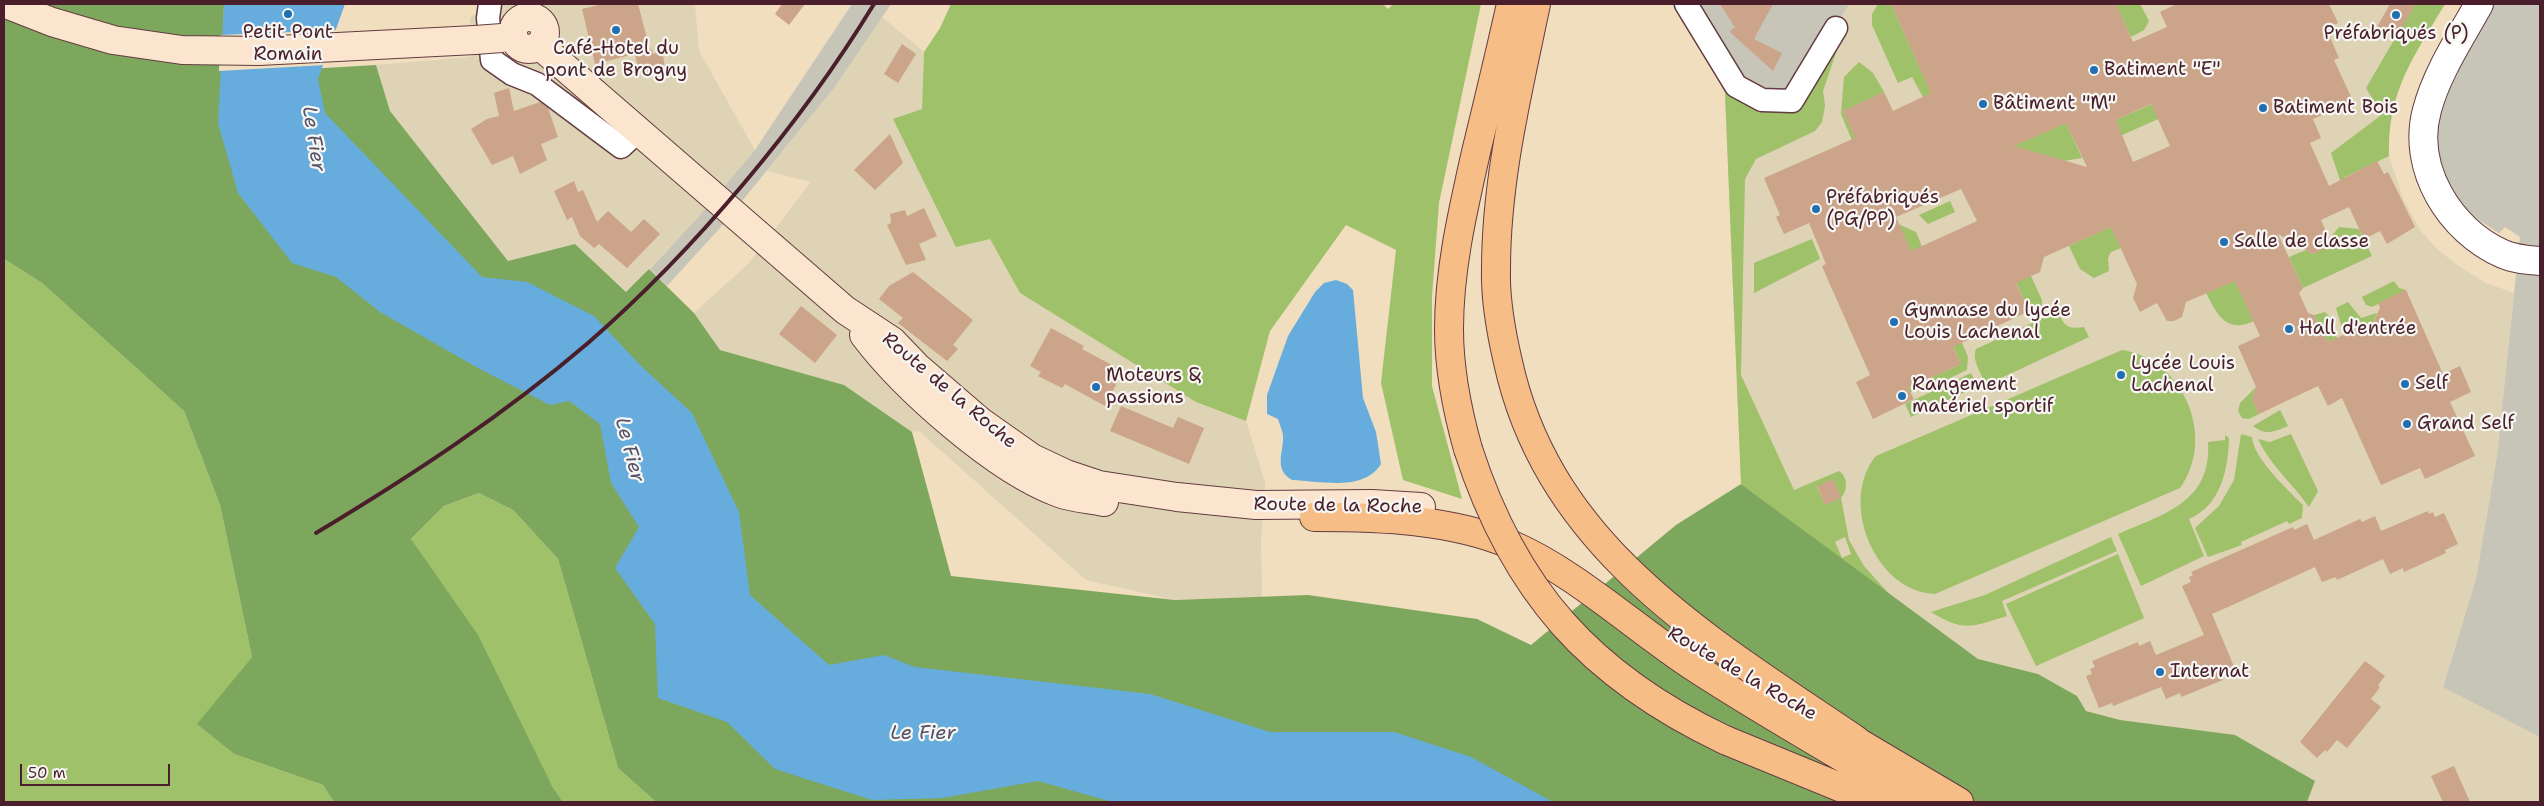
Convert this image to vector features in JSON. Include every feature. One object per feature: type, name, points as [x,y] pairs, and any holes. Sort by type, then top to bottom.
[{"type":"highway","points":[[1511,4],[1466,195],[1456,250],[1450,301],[1450,358],[1460,420],[1483,493],[1511,554],[1535,591],[1562,625],[1608,669],[1639,692],[1687,722],[1725,740],[1876,802]]},
{"type":"highway","points":[[1536,4],[1503,172],[1496,270],[1500,324],[1518,405],[1542,458],[1571,507],[1607,550],[1702,633],[1856,740],[1959,802]]},
{"type":"highway","name":"Route de la Roche","points":[[1421,507],[1478,518],[1519,533],[1552,549],[1592,573],[1701,654],[1856,740]]},
{"type":"highway","name":"Route de la Roche","points":[[1314,517],[1378,518],[1413,521],[1464,531],[1513,546],[1578,584],[1713,679],[1918,802]]},
{"type":"main road","points":[[6,4],[52,22],[113,40],[182,50],[250,51],[507,37],[527,49],[539,45],[545,33],[537,10],[518,20],[507,37]]},
{"type":"main road","name":"Route de la Roche","points":[[539,45],[637,132],[845,310],[892,341],[916,366],[981,422],[1032,458],[1066,474],[1100,485],[1178,497],[1256,505],[1372,504],[1421,507]]},
{"type":"main road","name":"Route de la Roche","points":[[845,310],[876,351],[909,387],[969,438],[1010,467],[1059,493],[1112,504],[1179,513],[1257,517],[1314,517]]},
{"type":"street","points":[[490,4],[488,18],[492,60],[512,74],[537,84],[621,147],[637,132]]},
{"type":"street","points":[[1686,4],[1736,86],[1762,100],[1792,101],[1836,28]]},
{"type":"street","points":[[2479,4],[2441,75],[2427,110],[2423,130],[2426,156],[2433,185],[2449,211],[2470,233],[2504,254],[2540,262]]},
{"type":"shaded area","points":[[488,4],[695,4],[699,51],[755,150],[700,215],[627,292],[575,244],[508,261],[390,111],[376,65],[471,57],[470,18]]},
{"type":"shaded area","points":[[852,4],[891,4],[834,88],[720,228],[667,286],[650,269],[700,215],[755,150]]},
{"type":"shaded area","points":[[1678,4],[1849,4],[1792,105],[1725,93]]},
{"type":"shaded area","name":"Lycée Louis Lachenal","points":[[1849,4],[2445,4],[2403,75],[2392,108],[2388,134],[2389,156],[2404,201],[2421,231],[2438,250],[2486,283],[2514,293],[2497,456],[2476,579],[2443,686],[2540,737],[2540,802],[2307,802],[2315,781],[2086,711],[2077,696],[2038,674],[1978,659],[1741,484],[1725,93],[1792,105]]},
{"type":"shaded area","points":[[2491,4],[2540,4],[2540,737],[2443,687],[2476,579],[2497,456],[2520,237],[2505,227],[2499,233],[2468,213],[2444,180],[2436,141],[2440,101]]},
{"type":"shaded area","points":[[882,17],[924,52],[922,109],[894,119],[990,239],[1020,293],[1196,402],[1246,421],[1265,482],[1261,541],[1262,597],[1175,600],[1086,580],[919,431],[912,432],[844,385],[720,350],[694,313],[748,264],[811,182],[767,171],[834,88]]},
{"type":"green space","points":[[15,4],[224,4],[222,74],[376,65],[390,111],[508,261],[575,244],[626,292],[649,269],[694,313],[720,350],[844,385],[912,432],[951,576],[1175,600],[1308,595],[1477,619],[1531,645],[1676,525],[1741,484],[1978,659],[2038,674],[2077,696],[2086,711],[2120,720],[2235,735],[2315,781],[2307,802],[656,802],[618,768],[558,559],[513,510],[479,493],[444,506],[411,539],[478,635],[552,786],[563,802],[334,802],[323,785],[234,754],[197,724],[252,657],[220,505],[184,411],[42,283],[4,259],[4,18],[8,19]]},
{"type":"green space","points":[[951,4],[1383,4],[1388,9],[1393,4],[1481,4],[1439,203],[1432,296],[1432,386],[1462,499],[1403,480],[1381,383],[1396,250],[1346,225],[1270,331],[1246,421],[1196,402],[1020,293],[990,239],[956,247],[893,119],[922,109],[924,52],[940,28]]},
{"type":"green space","points":[[1878,4],[1891,4],[1922,73],[1950,85],[1923,97],[1912,77],[1898,83],[1872,25],[1872,14]]},
{"type":"green space","points":[[2116,4],[2140,4],[2149,21],[2144,30],[2131,37]]},
{"type":"green space","points":[[2415,4],[2445,4],[2413,58],[2398,93],[2390,133],[2389,156],[2345,177],[2341,183],[2331,153],[2380,116],[2383,105],[2375,103],[2366,88]]},
{"type":"green space","points":[[1837,50],[1823,91],[1825,106],[1822,122],[1815,131],[1756,159],[1745,179],[1741,375],[1794,490],[1839,471],[1842,474],[1846,488],[1841,498],[1849,540],[1864,566],[1890,595],[1741,484],[1725,93],[1792,105]],"holes":[[[1833,480],[1825,505],[1817,487]],[[1845,537],[1851,554],[1842,558],[1835,542]]]},
{"type":"green space","points":[[1859,62],[1873,73],[1884,92],[1843,111],[1882,197],[1903,188],[1913,210],[1875,196],[1841,114],[1844,77]]},
{"type":"green space","points":[[2159,101],[2167,115],[2111,140],[2089,132]]},
{"type":"green space","points":[[2066,123],[2082,158],[2058,162],[2003,150]]},
{"type":"green space","points":[[1950,201],[1955,212],[1928,224],[1919,215]]},
{"type":"green space","points":[[1898,224],[1916,232],[1968,357],[1967,370],[1929,388],[1910,392],[1908,388],[1961,364]]},
{"type":"green space","points":[[2111,227],[2121,248],[2111,252],[2108,258],[2109,271],[2094,278],[2080,269],[2069,246]]},
{"type":"green space","points":[[2339,227],[2359,229],[2372,256],[2303,288],[2289,257],[2306,250],[2313,254],[2331,245],[2329,239]]},
{"type":"green space","points":[[1812,239],[1820,259],[1754,293],[1754,263]]},
{"type":"green space","points":[[4,259],[42,283],[184,411],[220,505],[252,657],[198,724],[234,754],[323,785],[334,802],[4,802]]},
{"type":"green space","points":[[2011,271],[2031,276],[2042,300],[2042,306],[2029,311]]},
{"type":"green space","points":[[2235,281],[2254,321],[2236,325],[2229,323],[2219,315],[2206,293]]},
{"type":"green space","points":[[2394,281],[2399,288],[2406,290],[2372,307],[2366,305],[2362,297]]},
{"type":"green space","points":[[2348,302],[2361,318],[2377,313],[2374,321],[2344,335],[2336,308]]},
{"type":"green space","points":[[2325,312],[2329,316],[2337,338],[2328,342],[2314,315]]},
{"type":"green space","points":[[2054,313],[2060,316],[2069,327],[2084,327],[2089,337],[1986,385],[1976,362],[1976,349]]},
{"type":"green space","points":[[2122,350],[2144,356],[2162,368],[2177,384],[2188,403],[2194,424],[2195,446],[2191,468],[2180,488],[1935,594],[1914,589],[1895,578],[1880,561],[1869,541],[1862,519],[1861,496],[1865,475],[1876,456]]},
{"type":"green space","points":[[1971,373],[1978,386],[1911,417],[1905,404]]},
{"type":"green space","points":[[2256,387],[2252,399],[2259,414],[2249,419],[2242,418],[2238,411],[2240,403]]},
{"type":"green space","points":[[2280,410],[2288,426],[2266,432],[2253,426]]},
{"type":"green space","points":[[2241,434],[2252,437],[2258,454],[2265,464],[2303,505],[2302,518],[2289,524],[2287,521],[2241,542],[2242,545],[2208,557],[2195,528],[2219,506],[2234,480]]},
{"type":"green space","points":[[2291,434],[2318,491],[2309,507],[2275,466],[2258,439],[2270,442]]},
{"type":"green space","points":[[2225,435],[2229,438],[2227,462],[2221,485],[2209,505],[2189,519],[2204,556],[2141,586],[2118,534],[2152,520],[2182,503],[2202,479],[2207,462],[2208,442],[2225,440]]},
{"type":"green space","points":[[479,493],[513,510],[558,559],[618,768],[656,802],[563,802],[552,786],[411,539],[444,506]]},
{"type":"green space","points":[[2111,537],[2117,551],[2002,601],[2007,616],[1968,626],[1952,623],[1931,612],[1985,595]]},
{"type":"green space","points":[[2118,554],[2144,618],[2036,666],[2006,604]]},
{"type":"water","name":"Le Fier","points":[[224,4],[345,4],[318,79],[325,113],[482,277],[527,282],[594,316],[640,365],[692,413],[739,512],[750,595],[829,665],[884,655],[915,667],[1150,694],[1270,732],[1394,732],[1471,757],[1553,802],[1113,802],[1038,781],[942,798],[872,800],[775,769],[727,722],[658,698],[655,624],[615,568],[639,527],[611,483],[600,424],[569,401],[550,405],[478,368],[380,312],[336,277],[292,263],[238,193],[218,123]]},
{"type":"water","points":[[1336,280],[1347,284],[1353,290],[1363,398],[1376,432],[1381,464],[1373,473],[1353,482],[1329,483],[1292,480],[1283,472],[1281,467],[1283,435],[1278,419],[1267,414],[1267,395],[1288,336],[1315,292],[1324,283]]},
{"type":"pier","points":[[338,30],[325,65],[219,71],[220,35]]},
{"type":"building","name":"Café-Hotel du pont de Brogny","points":[[603,4],[638,4],[650,50],[652,49],[653,54],[662,51],[665,67],[639,73],[635,54],[595,64],[582,9]]},
{"type":"building","points":[[782,4],[805,4],[789,25],[775,14]]},
{"type":"building","points":[[1720,4],[1773,4],[1754,39],[1782,53],[1773,71],[1730,32],[1733,28],[1736,29]]},
{"type":"building","points":[[1891,4],[2116,4],[2133,42],[2167,27],[2160,12],[2177,4],[2329,4],[2338,23],[2326,28],[2339,58],[2334,60],[2353,101],[2313,119],[2321,138],[2310,143],[2329,186],[2377,161],[2384,174],[2388,172],[2415,227],[2387,244],[2380,231],[2364,239],[2349,207],[2321,220],[2332,245],[2313,254],[2278,234],[2303,288],[2299,293],[2308,313],[2314,315],[2328,342],[2374,321],[2380,308],[2378,303],[2406,290],[2443,374],[2460,366],[2471,392],[2450,402],[2475,456],[2425,479],[2420,468],[2381,485],[2342,398],[2328,406],[2318,386],[2259,414],[2252,399],[2256,387],[2238,346],[2260,336],[2235,281],[2186,302],[2182,317],[2174,321],[2167,321],[2157,303],[2140,312],[2133,298],[2137,284],[2111,227],[2044,257],[2040,272],[2016,283],[2029,311],[1953,347],[1961,364],[1908,388],[1914,399],[1873,419],[1856,382],[1870,375],[1822,266],[1826,264],[1809,223],[1784,234],[1776,217],[1780,215],[1764,178],[1855,138],[1843,111],[1884,92],[1893,111],[1931,93]],"holes":[[[2151,104],[2170,146],[2133,162],[2116,120]],[[2066,123],[2087,167],[2014,146]],[[1961,189],[1977,221],[1911,251],[1896,217]]]},
{"type":"building","name":"Préfabriqués (P)","points":[[2390,4],[2415,4],[2396,38],[2377,27]]},
{"type":"building","points":[[902,44],[916,54],[898,83],[884,74]]},
{"type":"building","points":[[509,88],[514,111],[540,102],[548,108],[558,137],[541,144],[547,160],[520,174],[513,156],[492,165],[471,129],[487,119],[499,116],[494,93]]},
{"type":"building","points":[[890,134],[903,163],[875,190],[854,170]]},
{"type":"building","points":[[574,181],[578,192],[583,190],[597,222],[608,211],[631,232],[644,219],[660,234],[627,268],[599,244],[594,248],[580,236],[572,217],[567,220],[554,191]]},
{"type":"building","points":[[924,208],[937,236],[919,244],[926,260],[906,265],[887,225],[891,223],[890,214],[905,210],[907,216]]},
{"type":"building","points":[[913,272],[973,320],[953,345],[958,349],[947,361],[898,323],[903,318],[879,299],[889,286]]},
{"type":"building","points":[[801,306],[837,335],[815,363],[779,334]]},
{"type":"building","points":[[1051,328],[1084,346],[1082,349],[1123,371],[1105,406],[1065,384],[1062,388],[1038,376],[1041,372],[1030,366]]},
{"type":"building","points":[[1121,406],[1173,428],[1178,417],[1204,428],[1189,464],[1110,431]]},
{"type":"building","points":[[1833,479],[1841,498],[1825,505],[1817,486]]},
{"type":"building","points":[[2428,511],[2429,514],[2433,512],[2435,517],[2444,513],[2458,544],[2445,550],[2446,553],[2404,572],[2403,568],[2390,574],[2383,559],[2337,580],[2336,577],[2322,582],[2315,567],[2212,614],[2235,669],[2221,675],[2223,680],[2181,697],[2180,693],[2166,699],[2161,687],[2113,706],[2112,703],[2099,708],[2086,676],[2092,674],[2090,669],[2095,667],[2092,661],[2138,642],[2139,646],[2150,641],[2156,655],[2204,635],[2182,586],[2191,582],[2189,577],[2193,575],[2191,572],[2293,527],[2294,530],[2307,524],[2314,540],[2360,519],[2362,522],[2375,516],[2381,531]]},
{"type":"building","points":[[2365,661],[2385,676],[2371,699],[2381,707],[2347,748],[2337,740],[2327,752],[2325,750],[2317,758],[2300,742]]},
{"type":"building","points":[[2454,766],[2470,802],[2443,802],[2431,776]]},
{"type":"railway","points":[[316,533],[422,467],[490,420],[588,343],[628,307],[706,227],[779,140],[813,95],[874,4]]},
{"type":"place","name":"Petit Pont Romain","points":[[288,14]]},
{"type":"place","name":"Préfabriqués (P)","points":[[2396,15]]},
{"type":"place","name":"Café-Hotel du pont de Brogny","points":[[616,30]]},
{"type":"place","name":"Batiment \"E\"","points":[[2094,70]]},
{"type":"place","name":"Bâtiment \"M\"","points":[[1983,104]]},
{"type":"place","name":"Batiment Bois","points":[[2263,108]]},
{"type":"place","name":"Préfabriqués (PG/PP)","points":[[1816,209]]},
{"type":"place","name":"Salle de classe","points":[[2224,242]]},
{"type":"place","name":"Gymnase du lycée Louis Lachenal","points":[[1894,322]]},
{"type":"place","name":"Hall d'entrée","points":[[2289,329]]},
{"type":"place","name":"Lycée Louis Lachenal","points":[[2121,375]]},
{"type":"place","name":"Self","points":[[2405,384]]},
{"type":"place","name":"Moteurs & passions","points":[[1096,387]]},
{"type":"place","name":"Rangement matériel sportif","points":[[1902,396]]},
{"type":"place","name":"Grand Self","points":[[2407,424]]},
{"type":"place","name":"Internat","points":[[2160,672]]}]
